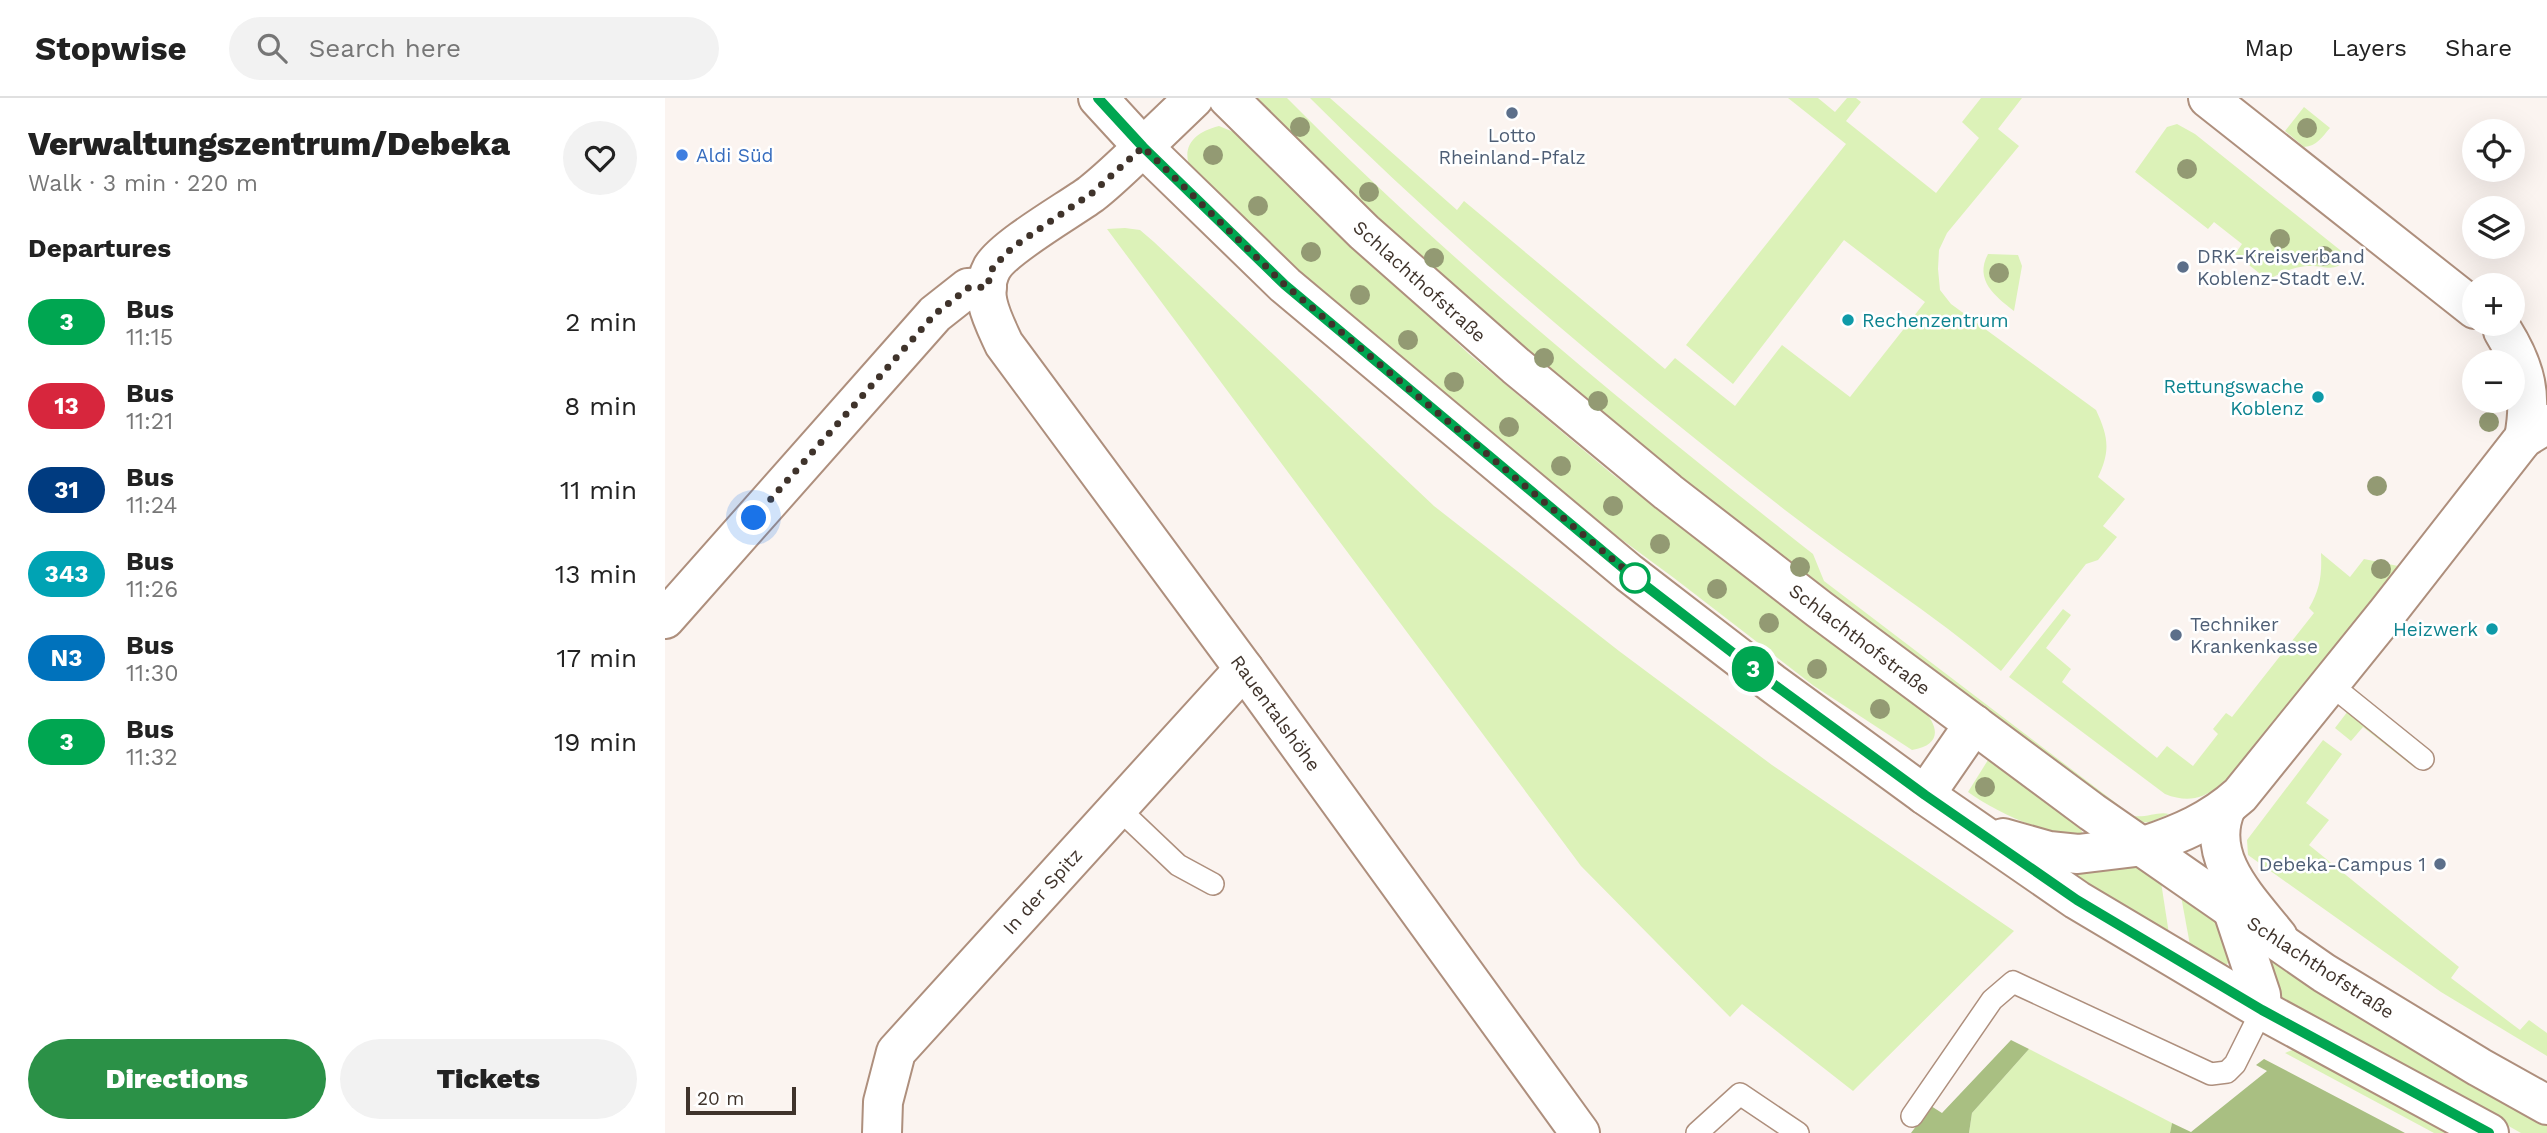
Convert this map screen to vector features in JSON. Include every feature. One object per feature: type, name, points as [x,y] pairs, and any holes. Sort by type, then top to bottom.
[{"type":"main road","points":[[1098,98],[1143,147],[1285,285],[1608,556],[1772,683],[1925,795],[2077,900],[2262,1010],[2489,1133]]},
{"type":"main road","points":[[665,619],[935,314],[968,288],[987,287],[993,267],[1013,247],[1092,193],[1194,98]]},
{"type":"main road","name":"Schlachthofstraße","points":[[1228,98],[1364,232],[1515,366],[1668,492],[1819,610],[2092,812],[2324,973],[2479,1068],[2547,1105]]},
{"type":"main road","points":[[2208,98],[2462,299]]},
{"type":"main road","name":"Rauentalshöhe","points":[[987,287],[987,304],[1004,344],[1244,669],[1580,1133]]},
{"type":"main road","points":[[1977,831],[2049,851],[2078,854],[2144,846],[2190,830],[2226,808],[2240,795],[2535,431],[2528,417],[2526,386],[2517,355],[2502,336]]},
{"type":"main road","points":[[2517,336],[2547,353]]},
{"type":"main road","name":"In der Spitz","points":[[882,1133],[883,1102],[896,1052],[1244,669]]},
{"type":"main road","points":[[1925,795],[1974,724]]},
{"type":"main road","points":[[2226,808],[2219,834],[2220,848],[2227,867],[2238,886],[2284,945]]},
{"type":"main road","points":[[2233,911],[2261,995],[2262,1010]]},
{"type":"lane","points":[[2330,684],[2423,759]]},
{"type":"lane","points":[[1118,808],[1178,865],[1213,884]]},
{"type":"lane","points":[[1912,1116],[1992,1000],[2013,982],[2211,1074],[2227,1072],[2235,1064],[2262,1010]]},
{"type":"lane","points":[[1697,1133],[1740,1094],[1798,1133]]},
{"type":"green space","points":[[1249,98],[1287,98],[1412,219],[1477,277],[1610,390],[1813,554],[1824,581],[2133,816],[2169,814],[2150,822],[2135,823],[1691,487],[1524,349],[1380,222]]},
{"type":"green space","points":[[1310,98],[1330,98],[1457,210],[1464,201],[1665,369],[1675,358],[1735,406],[1782,345],[1850,397],[1925,302],[1844,240],[1733,384],[1686,345],[1846,144],[1788,98],[1818,98],[1835,112],[1847,98],[1856,98],[1861,102],[1846,121],[1936,193],[1979,138],[1962,122],[1981,98],[2022,98],[1998,129],[2019,146],[1947,233],[1939,250],[1940,290],[1951,304],[2096,410],[2106,443],[2105,459],[2098,477],[2125,499],[2103,526],[2117,537],[2098,560],[2086,564],[2001,671],[1785,510],[1601,362],[1423,207]]},
{"type":"green space","points":[[2304,107],[2330,128],[2316,143],[2304,147],[2285,131]]},
{"type":"green space","points":[[2177,124],[2195,134],[2350,258],[2339,266],[2302,267],[2268,280],[2235,254],[2242,244],[2214,222],[2208,229],[2135,172],[2167,127]]},
{"type":"green space","points":[[1219,126],[1236,133],[1469,354],[1612,474],[1921,708],[1934,727],[1935,734],[1929,744],[1912,750],[1814,686],[1674,578],[1458,419],[1198,182],[1188,163],[1189,146],[1199,134]]},
{"type":"green space","points":[[1107,229],[1140,230],[1154,242],[1434,506],[1619,651],[1772,765],[2014,931],[1853,1091],[1742,1004],[1730,1017],[1581,866]]},
{"type":"green space","points":[[1988,254],[2018,255],[2022,266],[2014,311],[1994,293],[1985,280],[1984,263]]},
{"type":"green space","points":[[2321,553],[2350,577],[2364,559],[2398,566],[2244,761],[2227,779],[2200,797],[2178,798],[2165,794],[2009,677],[2063,609],[2071,615],[2046,648],[2071,669],[2062,682],[2157,758],[2167,746],[2193,766],[2218,734],[2213,729],[2226,713],[2232,717],[2314,613],[2309,608],[2319,582]]},
{"type":"green space","points":[[2348,711],[2418,766],[2415,768],[2363,727],[2351,741],[2335,728]]},
{"type":"green space","points":[[2323,740],[2342,754],[2306,803],[2329,820],[2309,845],[2459,967],[2451,978],[2520,1030],[2529,1020],[2547,1033],[2547,1056],[2441,992],[2248,855],[2247,840]]},
{"type":"green space","points":[[1988,760],[2079,827],[2084,835],[2056,833],[2023,822],[1968,792]]},
{"type":"green space","points":[[2135,862],[2161,882],[2169,934],[2067,871]]},
{"type":"green space","points":[[2181,896],[2215,920],[2229,962],[2226,965],[2190,945]]},
{"type":"green space","points":[[2261,950],[2547,1122],[2547,1133],[2521,1133],[2271,992]]},
{"type":"green space","points":[[2011,1040],[2029,1049],[1972,1113],[1969,1133],[1911,1133],[1931,1106],[1942,1113]]},
{"type":"green space","points":[[2300,1047],[2457,1133],[2434,1133],[2285,1053]]},
{"type":"green space","points":[[2029,1049],[2172,1123],[2170,1133],[1969,1133],[1972,1113]]},
{"type":"green space","points":[[2264,1059],[2405,1133],[2170,1133],[2172,1123],[2191,1132],[2267,1071],[2256,1065]]},
{"type":"bus line","name":"3","points":[[1098,98],[1143,147],[1285,285],[1629,573],[1772,683],[1925,795],[2077,900],[2262,1010],[2489,1133]]},
{"type":"place","name":"Lotto Rheinland-Pfalz","points":[[1512,113]]},
{"type":"place","name":"Aldi Süd","points":[[682,155]]},
{"type":"place","name":"DRK-Kreisverband Koblenz-Stadt e.V.","points":[[2183,267]]},
{"type":"place","name":"Rechenzentrum","points":[[1848,320]]},
{"type":"place","name":"Rettungswache Koblenz","points":[[2318,397]]},
{"type":"place","name":"Heizwerk","points":[[2492,629]]},
{"type":"place","name":"Techniker Krankenkasse","points":[[2176,635]]},
{"type":"place","name":"Debeka-Campus 1","points":[[2440,864]]},
{"type":"route","points":[[754,518],[935,314],[968,288],[987,287],[993,267],[1013,247],[1092,193],[1143,147],[1285,285],[1635,578]]}]
